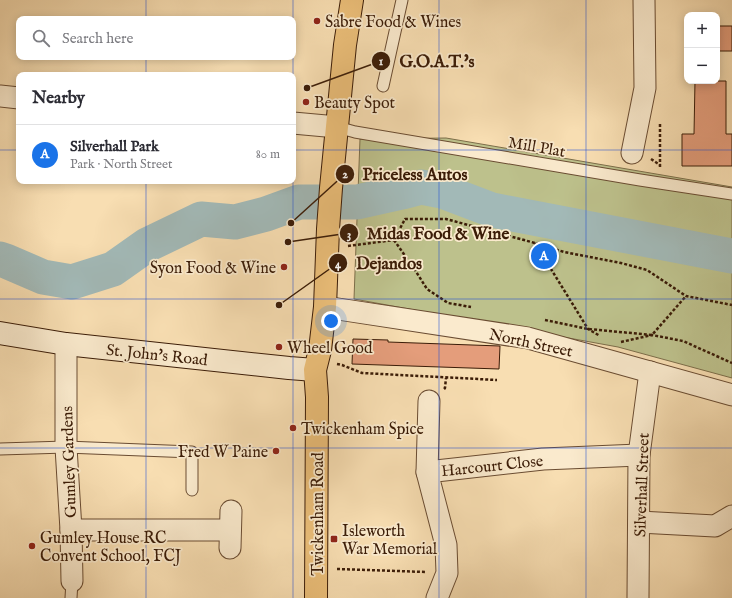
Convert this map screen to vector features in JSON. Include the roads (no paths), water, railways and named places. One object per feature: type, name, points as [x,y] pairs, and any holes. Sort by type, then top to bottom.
[{"type":"main road","name":"Twickenham Road","points":[[316,598],[316,365],[320,350],[325,307],[331,188],[352,0]]},
{"type":"main road","name":"St. John's Road","points":[[0,333],[66,344],[289,368],[316,365]]},
{"type":"street","points":[[632,153],[645,88],[644,0]]},
{"type":"street","points":[[0,96],[16,98]]},
{"type":"street","points":[[296,123],[337,126]]},
{"type":"street","name":"North Street","points":[[325,307],[528,338],[732,395]]},
{"type":"street","name":"Gumley Gardens","points":[[66,344],[66,447],[71,530],[72,589]]},
{"type":"street","name":"Silverhall Street","points":[[638,598],[639,455],[650,372]]},
{"type":"street","points":[[426,472],[429,401]]},
{"type":"street","name":"Harcourt Close","points":[[438,598],[447,573],[446,545],[426,472],[543,459],[639,455]]},
{"type":"street","points":[[639,522],[715,526],[732,516]]},
{"type":"street","points":[[71,530],[230,529]]},
{"type":"lane","points":[[383,86],[402,0]]},
{"type":"lane","name":"Mill Plat","points":[[337,126],[356,132],[732,194]]},
{"type":"lane","points":[[0,449],[66,447],[192,452],[192,490]]},
{"type":"waterway","points":[[0,259],[43,277],[72,282],[113,269],[147,245],[201,219],[235,222],[266,214],[299,202],[357,202],[421,187],[442,191],[492,210],[732,256]]},
{"type":"place","name":"Sabre Food & Wines","points":[[317,21]]},
{"type":"place","name":"G.O.A.T.'s","points":[[307,88]]},
{"type":"place","name":"Beauty Spot","points":[[306,102]]},
{"type":"place","name":"Priceless Autos","points":[[291,223]]},
{"type":"place","name":"Midas Food & Wine","points":[[288,242]]},
{"type":"place","name":"Silverhall Park","points":[[544,256]]},
{"type":"place","name":"Syon Food & Wine","points":[[284,267]]},
{"type":"place","name":"Dejandos","points":[[279,305]]},
{"type":"place","name":"Wheel Good","points":[[279,347]]},
{"type":"place","name":"Twickenham Spice","points":[[293,428]]},
{"type":"place","name":"Fred W Paine","points":[[276,451]]},
{"type":"place","name":"Isleworth War Memorial","points":[[334,539]]},
{"type":"place","name":"Gumley House RC Convent School, FCJ","points":[[32,546]]}]
